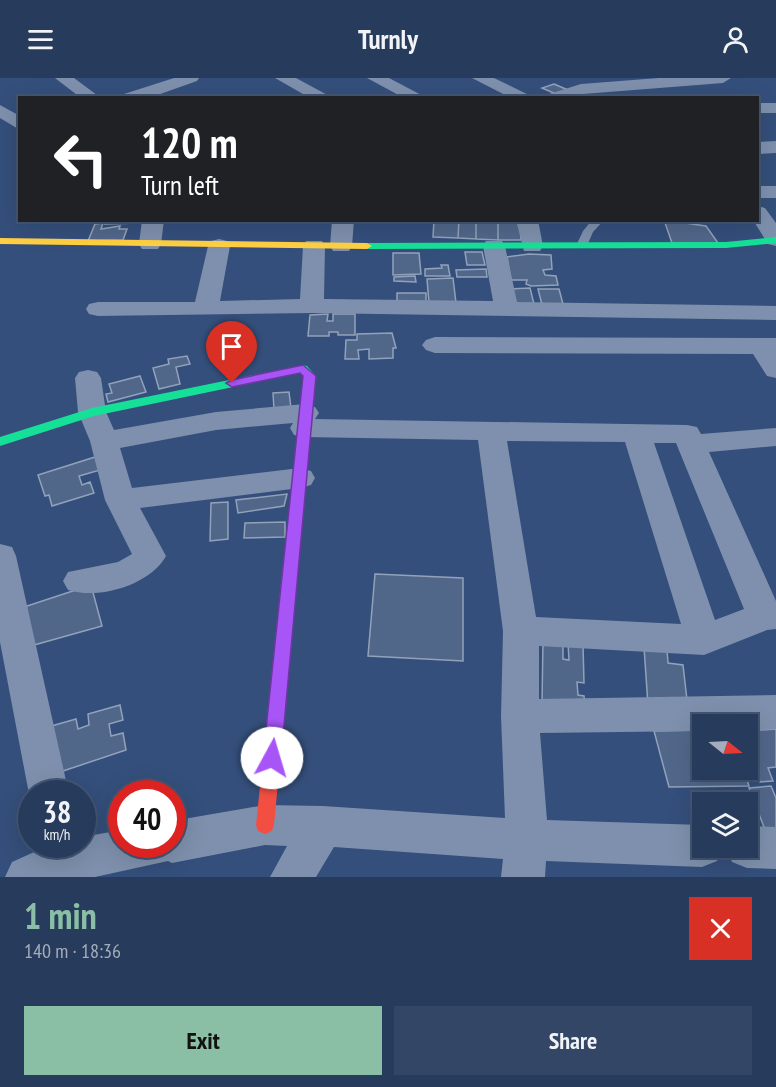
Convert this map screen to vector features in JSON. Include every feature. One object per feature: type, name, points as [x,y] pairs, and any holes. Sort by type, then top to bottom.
[{"type":"street","points":[[63,78],[90,96]]},
{"type":"street","points":[[289,81],[314,78]]},
{"type":"street","points":[[375,78],[415,96]]},
{"type":"street","points":[[480,78],[522,96]]},
{"type":"street","points":[[559,96],[582,83],[723,78]]},
{"type":"street","points":[[150,95],[185,79]]},
{"type":"street","points":[[289,81],[321,96]]},
{"type":"street","points":[[664,81],[675,96]]},
{"type":"street","points":[[759,108],[776,108]]},
{"type":"street","points":[[0,110],[16,132]]},
{"type":"street","points":[[759,148],[776,147]]},
{"type":"street","points":[[759,192],[776,192]]},
{"type":"street","points":[[0,241],[219,246],[582,246],[726,245],[776,240],[759,214]]},
{"type":"street","points":[[150,244],[153,222]]},
{"type":"street","points":[[341,246],[343,222]]},
{"type":"street","points":[[527,222],[532,246]]},
{"type":"street","points":[[206,309],[219,246]]},
{"type":"street","points":[[312,306],[314,246]]},
{"type":"street","points":[[494,246],[506,309]]},
{"type":"street","points":[[98,309],[312,306],[776,313]]},
{"type":"street","points":[[435,345],[769,346],[776,370]]},
{"type":"street","points":[[0,442],[92,412],[303,369],[310,376],[265,825]]},
{"type":"street","points":[[81,581],[121,574],[144,564],[150,556],[120,500],[104,441],[92,412],[88,378]]},
{"type":"street","points":[[104,441],[216,421],[304,421],[491,431],[687,434],[770,616],[704,640],[520,631]]},
{"type":"street","points":[[491,431],[520,631],[520,716],[525,858]]},
{"type":"street","points":[[636,433],[704,640]]},
{"type":"street","points":[[691,444],[776,437]]},
{"type":"street","points":[[120,500],[300,478]]},
{"type":"street","points":[[0,556],[46,780]]},
{"type":"street","points":[[520,716],[776,712]]},
{"type":"street","points":[[186,839],[265,825],[323,826],[525,858],[692,847]]},
{"type":"street","points":[[292,877],[323,826]]},
{"type":"street","points":[[758,847],[776,848]]},
{"type":"street","points":[[49,861],[108,852]]},
{"type":"lane","points":[[582,246],[588,231],[597,222]]},
{"type":"building","points":[[554,84],[568,90],[556,94],[542,88]]},
{"type":"building","points":[[106,222],[138,222],[138,223],[105,224]]},
{"type":"building","points":[[434,222],[459,222],[458,238],[433,237]]},
{"type":"building","points":[[459,222],[476,222],[476,239],[458,238]]},
{"type":"building","points":[[476,222],[498,222],[498,240],[476,239]]},
{"type":"building","points":[[498,222],[520,222],[521,240],[498,240]]},
{"type":"building","points":[[665,222],[706,226],[718,243],[672,243]]},
{"type":"building","points":[[103,223],[101,229],[120,226],[119,229],[127,229],[123,240],[88,241],[95,224]]},
{"type":"building","points":[[465,252],[482,252],[485,265],[467,265]]},
{"type":"building","points":[[393,253],[419,253],[421,274],[393,275]]},
{"type":"building","points":[[529,254],[551,255],[552,269],[543,270],[545,275],[556,276],[558,285],[531,286],[526,284],[527,280],[511,280],[507,257]]},
{"type":"building","points":[[441,265],[448,265],[450,276],[425,276],[425,269],[442,268]]},
{"type":"building","points":[[486,269],[487,277],[457,277],[456,270]]},
{"type":"building","points":[[415,276],[416,282],[394,281],[394,277]]},
{"type":"building","points":[[453,278],[456,303],[429,303],[427,279]]},
{"type":"building","points":[[530,288],[534,304],[512,305],[508,289]]},
{"type":"building","points":[[538,289],[559,289],[563,304],[542,305]]},
{"type":"building","points":[[397,293],[426,293],[426,304],[397,304]]},
{"type":"building","points":[[328,314],[327,321],[333,321],[333,314],[355,314],[355,335],[338,335],[338,332],[329,332],[329,336],[308,336],[310,315]]},
{"type":"building","points":[[392,333],[396,348],[393,348],[393,358],[369,359],[369,349],[358,350],[359,359],[345,359],[346,340],[357,340],[357,334]]},
{"type":"building","points":[[187,356],[190,364],[176,367],[180,384],[159,389],[153,368],[169,364],[168,359]]},
{"type":"building","points":[[140,376],[146,392],[108,402],[106,394],[112,393],[109,384]]},
{"type":"building","points":[[289,392],[291,408],[274,410],[273,393]]},
{"type":"building","points":[[95,457],[100,470],[79,476],[82,485],[90,482],[94,493],[52,506],[49,495],[45,496],[38,475]]},
{"type":"building","points":[[287,494],[284,506],[238,513],[236,500]]},
{"type":"building","points":[[228,502],[228,539],[210,541],[211,503]]},
{"type":"building","points":[[285,522],[285,537],[244,538],[245,523]]},
{"type":"building","points":[[375,574],[463,578],[463,661],[368,656]]},
{"type":"building","points":[[91,585],[102,626],[34,645],[24,607]]},
{"type":"building","points":[[543,640],[563,642],[563,659],[569,660],[568,643],[583,644],[584,683],[577,682],[578,695],[584,696],[585,707],[542,703]]},
{"type":"building","points":[[644,647],[667,650],[668,663],[683,665],[688,709],[648,705]]},
{"type":"building","points":[[120,705],[123,720],[109,724],[111,736],[123,733],[126,750],[63,771],[41,729],[76,719],[78,729],[89,725],[88,714]]},
{"type":"building","points":[[776,729],[776,767],[768,768],[773,781],[760,782],[758,776],[758,730]]},
{"type":"building","points":[[692,730],[692,780],[747,780],[749,786],[669,787],[654,731]]},
{"type":"building","points":[[771,786],[776,798],[776,834],[767,835],[758,812],[758,792],[751,792],[749,788]]},
{"type":"traffic: fast","points":[[367,246],[726,245],[776,240]]},
{"type":"traffic: fast","points":[[0,442],[92,412],[303,369],[310,376],[287,602]]},
{"type":"traffic: slow","points":[[0,241],[367,246]]},
{"type":"traffic: jam","points":[[265,825],[287,602]]},
{"type":"route","points":[[232,383],[303,369],[310,376],[272,758]]}]
